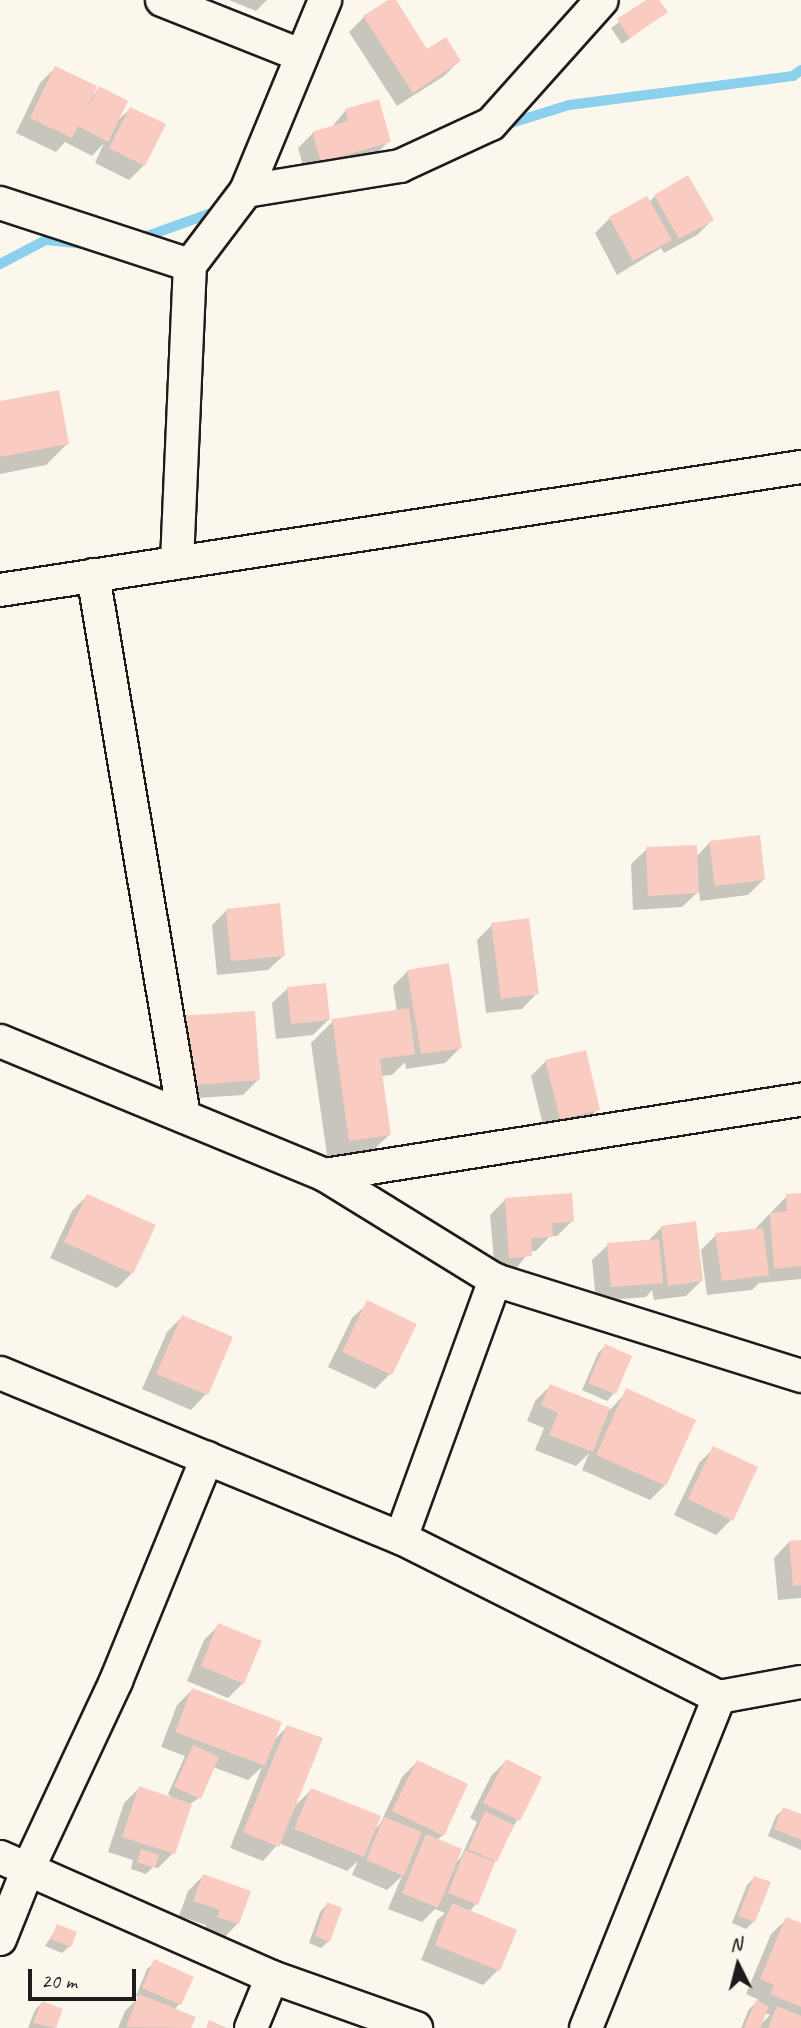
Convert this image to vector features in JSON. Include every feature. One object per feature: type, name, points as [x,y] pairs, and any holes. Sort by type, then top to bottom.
[{"type":"street","points":[[162,0],[300,55]]},
{"type":"street","points":[[177,562],[190,265],[246,191],[325,0]]},
{"type":"street","points":[[246,191],[400,166],[491,124],[602,0]]},
{"type":"street","points":[[0,203],[190,265]]},
{"type":"street","points":[[0,590],[801,467]]},
{"type":"street","points":[[93,575],[184,1116]]},
{"type":"street","points":[[0,1041],[325,1175],[495,1280],[801,1376]]},
{"type":"street","points":[[325,1175],[801,1100]]},
{"type":"street","points":[[401,1538],[495,1280]]},
{"type":"street","points":[[0,1373],[401,1538],[719,1697],[801,1682]]},
{"type":"street","points":[[0,1939],[116,1681],[207,1458]]},
{"type":"street","points":[[586,2028],[719,1697]]},
{"type":"street","points":[[0,1857],[272,1977],[416,2028]]},
{"type":"street","points":[[251,2028],[272,1977]]},
{"type":"building","points":[[388,0],[396,0],[427,49],[446,37],[461,61],[413,93],[363,16]]},
{"type":"building","points":[[646,0],[659,0],[668,12],[630,38],[617,19]]},
{"type":"building","points":[[55,66],[97,86],[85,113],[99,86],[128,101],[108,142],[78,126],[72,138],[30,118]]},
{"type":"building","points":[[379,99],[391,142],[321,162],[312,132],[348,121],[345,109]]},
{"type":"building","points":[[130,107],[166,124],[145,166],[109,148]]},
{"type":"building","points":[[688,175],[714,220],[679,239],[654,195]]},
{"type":"building","points":[[647,196],[672,240],[633,261],[609,217]]},
{"type":"building","points":[[59,390],[69,444],[0,457],[0,401]]},
{"type":"building","points":[[760,835],[765,880],[715,886],[709,841]]},
{"type":"building","points":[[697,845],[699,893],[648,896],[646,847]]},
{"type":"building","points":[[280,903],[285,956],[231,961],[226,909]]},
{"type":"building","points":[[529,918],[539,994],[501,999],[491,923]]},
{"type":"building","points":[[449,963],[462,1048],[421,1054],[407,970]]},
{"type":"building","points":[[326,983],[330,1020],[291,1024],[287,987]]},
{"type":"building","points":[[409,1008],[415,1054],[380,1059],[391,1135],[349,1141],[332,1019]]},
{"type":"building","points":[[255,1011],[260,1080],[182,1086],[177,1016]]},
{"type":"building","points":[[586,1050],[600,1110],[560,1119],[545,1060]]},
{"type":"building","points":[[572,1193],[574,1222],[552,1223],[553,1237],[531,1238],[532,1256],[509,1258],[505,1198]]},
{"type":"building","points":[[801,1193],[801,1266],[774,1269],[770,1213],[787,1211],[786,1194]]},
{"type":"building","points":[[87,1194],[156,1225],[133,1274],[64,1242]]},
{"type":"building","points":[[696,1221],[703,1281],[668,1286],[661,1226]]},
{"type":"building","points":[[763,1228],[769,1275],[722,1281],[715,1233]]},
{"type":"building","points":[[659,1239],[663,1283],[611,1287],[607,1243]]},
{"type":"building","points":[[367,1300],[417,1324],[392,1375],[342,1352]]},
{"type":"building","points":[[182,1315],[233,1337],[208,1395],[156,1374]]},
{"type":"building","points":[[605,1344],[632,1356],[616,1394],[588,1383]]},
{"type":"building","points":[[550,1384],[610,1408],[593,1452],[549,1435],[558,1413],[541,1405]]},
{"type":"building","points":[[626,1388],[696,1420],[666,1486],[596,1455]]},
{"type":"building","points":[[713,1446],[758,1467],[733,1521],[688,1499]]},
{"type":"building","points":[[801,1540],[801,1585],[793,1586],[789,1541]]},
{"type":"building","points":[[218,1623],[262,1641],[244,1684],[201,1666]]},
{"type":"building","points":[[192,1688],[282,1722],[265,1766],[175,1732]]},
{"type":"building","points":[[287,1725],[323,1738],[279,1847],[243,1832]]},
{"type":"building","points":[[193,1745],[219,1757],[201,1799],[174,1787]]},
{"type":"building","points":[[506,1759],[542,1777],[520,1821],[483,1803]]},
{"type":"building","points":[[417,1760],[468,1784],[444,1836],[392,1811]]},
{"type":"building","points":[[139,1786],[192,1804],[175,1854],[122,1837]]},
{"type":"building","points":[[311,1788],[381,1816],[364,1857],[294,1829]]},
{"type":"building","points":[[783,1807],[801,1814],[801,1840],[774,1829]]},
{"type":"building","points":[[485,1811],[514,1825],[497,1862],[468,1849]]},
{"type":"building","points":[[384,1817],[422,1832],[404,1876],[366,1860]]},
{"type":"building","points":[[426,1834],[462,1849],[438,1908],[402,1893]]},
{"type":"building","points":[[141,1849],[159,1855],[155,1868],[137,1862]]},
{"type":"building","points":[[465,1850],[495,1862],[478,1905],[448,1893]]},
{"type":"building","points":[[203,1874],[251,1891],[239,1924],[217,1917],[220,1910],[193,1901]]},
{"type":"building","points":[[754,1876],[771,1882],[755,1922],[738,1916]]},
{"type":"building","points":[[327,1902],[342,1908],[330,1942],[315,1936]]},
{"type":"building","points":[[452,1903],[517,1930],[500,1971],[435,1945]]},
{"type":"building","points":[[786,1917],[801,1923],[801,2007],[770,1994],[774,1985],[760,1979]]},
{"type":"building","points":[[57,1924],[77,1932],[71,1947],[51,1939]]},
{"type":"building","points":[[154,1959],[194,1977],[181,2005],[142,1988]]},
{"type":"building","points":[[139,1994],[196,2017],[191,2028],[126,2027]]},
{"type":"building","points":[[756,2000],[769,2006],[760,2028],[744,2028]]},
{"type":"building","points":[[42,2001],[63,2009],[56,2028],[33,2023]]},
{"type":"building","points":[[777,2006],[801,2016],[801,2028],[768,2028]]},
{"type":"building","points":[[209,2020],[227,2028],[206,2028]]},
{"type":"waterway","points":[[505,125],[569,105],[793,76],[801,70]]},
{"type":"waterway","points":[[136,240],[220,210]]},
{"type":"waterway","points":[[0,264],[46,240],[82,244]]}]
